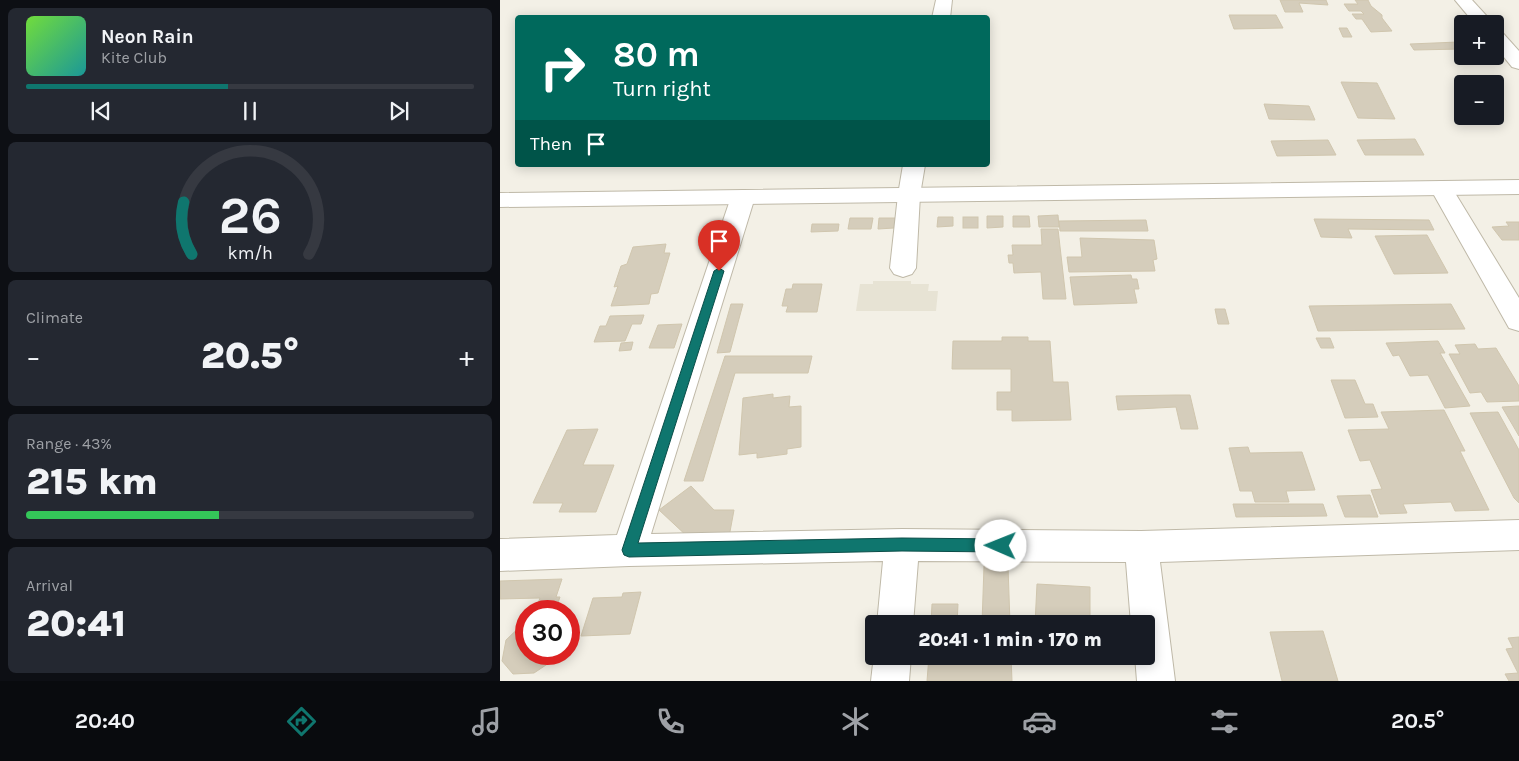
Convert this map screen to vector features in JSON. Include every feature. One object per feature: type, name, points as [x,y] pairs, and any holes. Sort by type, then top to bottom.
[{"type":"street","points":[[942,15],[944,0]]},
{"type":"street","points":[[1463,0],[1477,15]]},
{"type":"street","points":[[1504,46],[1519,63]]},
{"type":"street","points":[[903,268],[908,195],[914,167]]},
{"type":"street","points":[[500,200],[1519,187]]},
{"type":"street","points":[[1441,188],[1519,320]]},
{"type":"street","points":[[629,550],[743,197]]},
{"type":"street","points":[[500,555],[629,550],[902,545],[1140,547],[1519,535]]},
{"type":"street","points":[[896,615],[902,545]]},
{"type":"street","points":[[1140,547],[1156,681]]},
{"type":"street","points":[[890,681],[891,665]]},
{"type":"shaded area","points":[[873,281],[911,281],[911,284],[929,284],[928,291],[938,291],[936,311],[856,311],[860,284],[873,284]]},
{"type":"building","points":[[1280,0],[1326,0],[1328,5],[1299,3],[1303,12],[1285,12]]},
{"type":"building","points":[[1355,0],[1368,0],[1371,6],[1382,15],[1382,18],[1392,31],[1371,32],[1362,19],[1356,19],[1352,14],[1364,14],[1361,11],[1349,11],[1344,4],[1358,4]]},
{"type":"building","points":[[1229,15],[1276,15],[1283,28],[1234,29]]},
{"type":"building","points":[[1339,28],[1347,28],[1352,37],[1343,37]]},
{"type":"building","points":[[1454,42],[1454,49],[1414,50],[1410,44]]},
{"type":"building","points":[[1341,82],[1377,83],[1395,119],[1358,118]]},
{"type":"building","points":[[1264,104],[1309,106],[1315,120],[1269,119]]},
{"type":"building","points":[[1415,139],[1424,155],[1365,155],[1357,140]]},
{"type":"building","points":[[1328,140],[1336,155],[1277,156],[1271,141]]},
{"type":"building","points":[[1058,215],[1059,227],[1039,227],[1038,216]]},
{"type":"building","points":[[987,216],[1003,216],[1003,227],[987,228]]},
{"type":"building","points":[[1013,216],[1029,216],[1030,227],[1013,227]]},
{"type":"building","points":[[938,217],[953,217],[953,226],[937,227]]},
{"type":"building","points":[[963,217],[978,217],[978,228],[963,228]]},
{"type":"building","points":[[850,218],[873,218],[871,229],[848,229]]},
{"type":"building","points":[[879,218],[895,218],[894,228],[878,229]]},
{"type":"building","points":[[1314,219],[1429,220],[1434,230],[1348,229],[1352,238],[1321,237]]},
{"type":"building","points":[[1146,220],[1148,231],[1060,231],[1059,221]]},
{"type":"building","points":[[1506,222],[1519,222],[1519,240],[1502,240],[1492,227],[1509,226]]},
{"type":"building","points":[[812,224],[839,224],[838,231],[811,232]]},
{"type":"building","points":[[1041,229],[1058,229],[1066,299],[1043,299],[1041,272],[1014,273],[1013,263],[1009,263],[1008,255],[1013,255],[1012,245],[1042,245]]},
{"type":"building","points":[[1427,235],[1448,273],[1394,274],[1375,236]]},
{"type":"building","points":[[1080,238],[1154,240],[1157,259],[1153,260],[1155,271],[1069,272],[1067,257],[1082,257]]},
{"type":"building","points":[[666,244],[664,253],[670,253],[658,293],[651,294],[649,304],[611,306],[618,286],[614,287],[621,266],[627,264],[633,247]]},
{"type":"building","points":[[1131,275],[1132,279],[1137,279],[1139,289],[1134,289],[1137,303],[1074,305],[1070,277]]},
{"type":"building","points":[[793,284],[822,284],[817,312],[786,312],[788,306],[782,306],[786,289],[792,289]]},
{"type":"building","points":[[731,304],[743,304],[730,352],[717,353]]},
{"type":"building","points":[[1451,304],[1465,329],[1318,331],[1309,306]]},
{"type":"building","points":[[1215,309],[1225,309],[1229,324],[1218,324]]},
{"type":"building","points":[[644,315],[641,324],[632,324],[625,341],[594,342],[600,326],[606,326],[610,316]]},
{"type":"building","points":[[682,324],[674,348],[649,348],[658,325]]},
{"type":"building","points":[[1002,337],[1028,337],[1028,341],[1050,341],[1053,382],[1068,382],[1071,420],[1012,421],[1012,410],[997,410],[997,392],[1011,392],[1011,369],[952,369],[953,341],[1002,341]]},
{"type":"building","points":[[1316,338],[1330,338],[1334,348],[1321,348]]},
{"type":"building","points":[[1438,341],[1445,353],[1440,353],[1470,406],[1445,408],[1428,375],[1410,376],[1399,355],[1393,356],[1386,343]]},
{"type":"building","points":[[633,342],[631,350],[619,351],[621,343]]},
{"type":"building","points":[[1475,344],[1478,349],[1496,348],[1519,386],[1519,401],[1487,402],[1481,392],[1470,393],[1449,354],[1460,354],[1455,345]]},
{"type":"building","points":[[725,356],[812,356],[808,373],[735,373],[703,481],[684,481]]},
{"type":"building","points":[[1331,380],[1355,380],[1365,404],[1373,404],[1378,417],[1345,418]]},
{"type":"building","points":[[773,394],[773,398],[790,396],[789,407],[801,406],[801,447],[787,449],[787,454],[757,458],[757,453],[739,455],[743,398]]},
{"type":"building","points":[[1190,395],[1198,429],[1181,429],[1176,407],[1118,410],[1116,396]]},
{"type":"building","points":[[1519,406],[1519,436],[1502,407]]},
{"type":"building","points":[[1444,410],[1465,451],[1460,451],[1489,510],[1455,511],[1451,502],[1403,504],[1407,513],[1380,514],[1371,490],[1382,489],[1370,460],[1360,461],[1348,430],[1389,429],[1381,412]]},
{"type":"building","points":[[1498,412],[1519,450],[1519,503],[1514,498],[1470,413]]},
{"type":"building","points":[[598,429],[583,465],[614,465],[596,512],[559,512],[563,503],[533,503],[567,430]]},
{"type":"building","points":[[1248,447],[1250,453],[1302,452],[1315,490],[1286,491],[1289,502],[1255,502],[1252,491],[1240,491],[1229,448]]},
{"type":"building","points":[[691,486],[714,510],[734,510],[729,537],[689,538],[659,510]]},
{"type":"building","points":[[1370,495],[1378,517],[1345,517],[1337,496]]},
{"type":"building","points":[[1233,504],[1323,504],[1327,516],[1236,517]]},
{"type":"building","points":[[984,566],[1008,566],[1010,615],[982,615]]},
{"type":"building","points":[[562,579],[556,597],[560,597],[559,600],[539,600],[540,598],[500,599],[500,581]]},
{"type":"building","points":[[1037,584],[1090,587],[1090,615],[1035,615]]},
{"type":"building","points":[[641,592],[630,634],[581,636],[593,598],[622,597],[623,593]]},
{"type":"building","points":[[932,604],[958,604],[957,615],[931,615]]},
{"type":"building","points":[[515,631],[515,665],[546,665],[534,673],[513,674],[502,661],[506,640]]},
{"type":"building","points":[[1323,631],[1338,681],[1282,681],[1270,632]]},
{"type":"building","points":[[1519,637],[1519,681],[1509,681],[1505,674],[1518,673],[1506,649],[1513,648],[1508,638]]},
{"type":"building","points":[[928,665],[1011,665],[1012,681],[927,681]]},
{"type":"route","points":[[719,271],[629,550],[902,545],[1001,546]]}]
